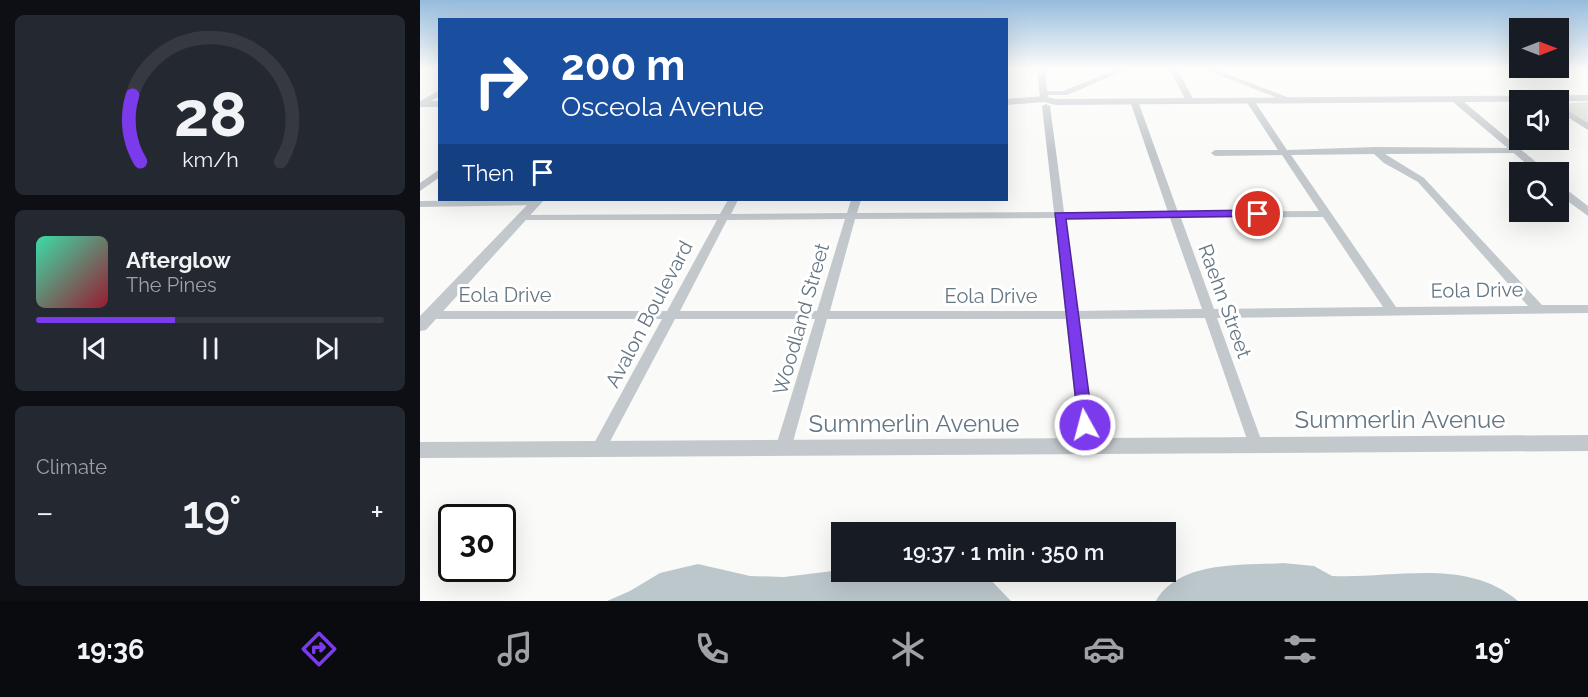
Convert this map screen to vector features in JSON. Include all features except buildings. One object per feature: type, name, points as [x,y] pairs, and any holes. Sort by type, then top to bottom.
[{"type":"street","points":[[420,104],[433,96]]},
{"type":"street","points":[[1044,96],[1088,447]]},
{"type":"street","points":[[1045,101],[1057,96]]},
{"type":"street","points":[[1187,96],[1190,101]]},
{"type":"street","points":[[1280,96],[1291,100]]},
{"type":"street","points":[[1569,99],[1588,98]]},
{"type":"street","points":[[1455,99],[1509,145]]},
{"type":"street","points":[[1008,102],[1509,100]]},
{"type":"street","name":"Raehn Street","points":[[1134,101],[1256,445]]},
{"type":"street","points":[[1250,101],[1392,311]]},
{"type":"street","points":[[420,104],[438,104]]},
{"type":"street","points":[[1569,114],[1588,127]]},
{"type":"street","points":[[1375,150],[1387,161],[1421,180],[1538,309]]},
{"type":"street","points":[[1215,153],[1509,150]]},
{"type":"street","points":[[1515,150],[1530,162]]},
{"type":"street","points":[[420,188],[438,174]]},
{"type":"street","points":[[1569,196],[1588,211]]},
{"type":"street","points":[[420,204],[536,201]]},
{"type":"street","points":[[425,321],[536,201]]},
{"type":"street","name":"Avalon Boulevard","points":[[600,447],[732,201]]},
{"type":"street","name":"Woodland Street","points":[[783,449],[856,201]]},
{"type":"street","points":[[521,218],[1327,214]]},
{"type":"street","name":"Eola Drive","points":[[425,321],[671,314],[1072,315],[1588,309]]},
{"type":"street","name":"Summerlin Avenue","points":[[420,450],[600,447],[783,449],[1588,443]]},
{"type":"shaded area","points":[[1588,102],[1588,125],[1569,112],[1569,103]]},
{"type":"shaded area","points":[[1283,563],[1314,566],[1332,576],[1429,573],[1453,575],[1476,579],[1498,587],[1518,601],[1156,601],[1180,578],[1213,568]]},
{"type":"shaded area","points":[[698,564],[750,576],[784,577],[831,571],[831,582],[993,582],[1011,601],[607,601],[630,591],[660,573]]},
{"type":"route","points":[[1085,425],[1059,215],[1258,214]]}]
